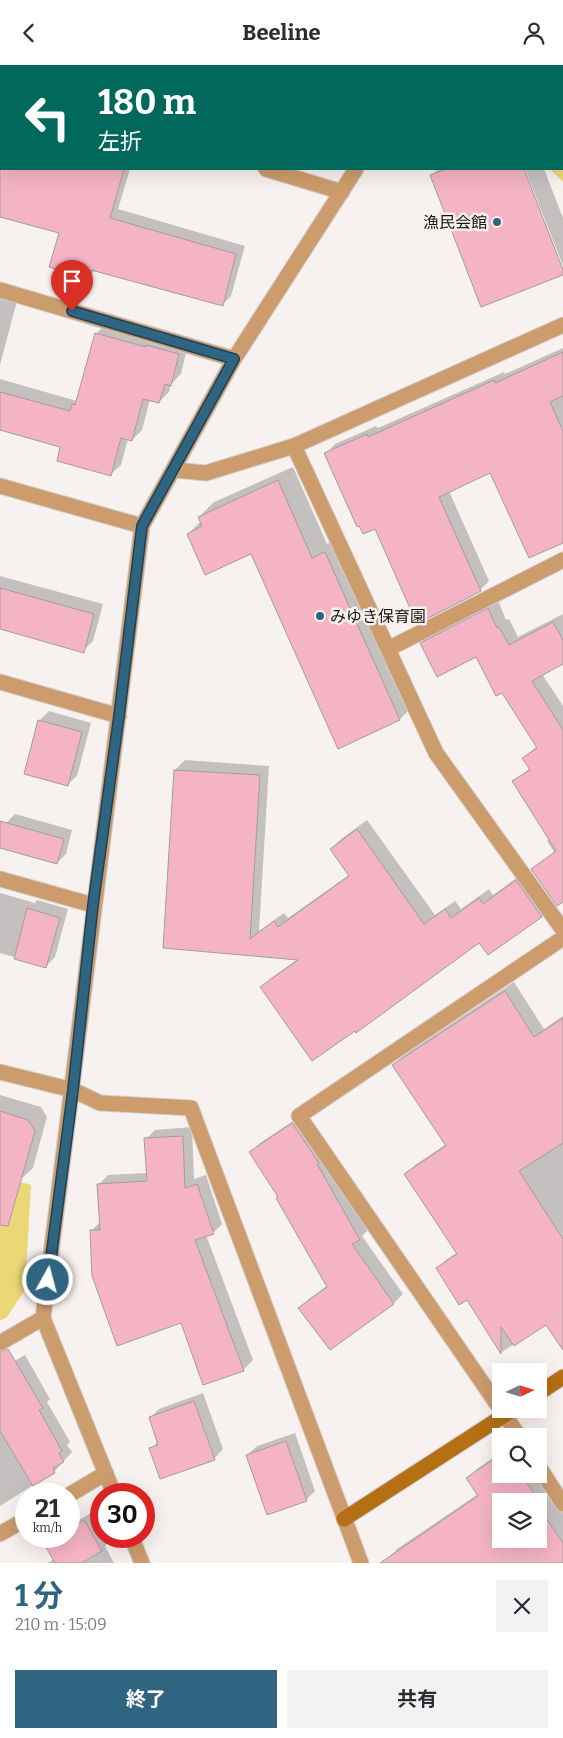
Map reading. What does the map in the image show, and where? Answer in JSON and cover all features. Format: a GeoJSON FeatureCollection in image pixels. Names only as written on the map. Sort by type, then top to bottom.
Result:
{"type":"FeatureCollection","features":[{"type":"Feature","properties":{"kind":"street"},"geometry":{"type":"LineString","coordinates":[[269,170],[342,192]]}},
{"type":"Feature","properties":{"kind":"street"},"geometry":{"type":"LineString","coordinates":[[110,1483],[43,1318],[73,1090],[93,905],[119,716],[142,526],[234,359],[355,170]]}},
{"type":"Feature","properties":{"kind":"street"},"geometry":{"type":"LineString","coordinates":[[0,290],[234,359]]}},
{"type":"Feature","properties":{"kind":"street"},"geometry":{"type":"LineString","coordinates":[[174,470],[206,473],[294,446],[563,325]]}},
{"type":"Feature","properties":{"kind":"street"},"geometry":{"type":"LineString","coordinates":[[294,446],[436,753],[563,930]]}},
{"type":"Feature","properties":{"kind":"street"},"geometry":{"type":"LineString","coordinates":[[0,486],[142,526]]}},
{"type":"Feature","properties":{"kind":"street"},"geometry":{"type":"LineString","coordinates":[[388,649],[563,560]]}},
{"type":"Feature","properties":{"kind":"street"},"geometry":{"type":"LineString","coordinates":[[0,682],[119,716]]}},
{"type":"Feature","properties":{"kind":"street"},"geometry":{"type":"LineString","coordinates":[[0,879],[93,905]]}},
{"type":"Feature","properties":{"kind":"street"},"geometry":{"type":"LineString","coordinates":[[492,1387],[299,1116],[563,938]]}},
{"type":"Feature","properties":{"kind":"street"},"geometry":{"type":"LineString","coordinates":[[0,1071],[73,1090],[100,1103],[191,1108],[359,1562]]}},
{"type":"Feature","properties":{"kind":"street"},"geometry":{"type":"LineString","coordinates":[[0,1343],[43,1318]]}},
{"type":"Feature","properties":{"kind":"street"},"geometry":{"type":"LineString","coordinates":[[548,1387],[563,1377]]}},
{"type":"Feature","properties":{"kind":"street"},"geometry":{"type":"LineString","coordinates":[[344,1519],[501,1418]]}},
{"type":"Feature","properties":{"kind":"street"},"geometry":{"type":"LineString","coordinates":[[80,1488],[106,1473]]}},
{"type":"Feature","properties":{"kind":"street"},"geometry":{"type":"LineString","coordinates":[[547,1479],[563,1504]]}},
{"type":"Feature","properties":{"kind":"street"},"geometry":{"type":"LineString","coordinates":[[0,1534],[15,1525]]}},
{"type":"Feature","properties":{"kind":"street"},"geometry":{"type":"LineString","coordinates":[[136,1548],[142,1563]]}},
{"type":"Feature","properties":{"kind":"shaded area"},"geometry":{"type":"Polygon","coordinates":[[[551,170],[563,170],[563,182],[551,170]]]}},
{"type":"Feature","properties":{"kind":"shaded area"},"geometry":{"type":"Polygon","coordinates":[[[0,1176],[31,1185],[25,1290],[7,1317],[0,1321],[0,1176]]]}},
{"type":"Feature","properties":{"kind":"building"},"geometry":{"type":"Polygon","coordinates":[[[0,170],[124,170],[110,218],[236,254],[223,306],[91,270],[89,279],[49,267],[59,233],[0,217],[0,170]]]}},
{"type":"Feature","properties":{"kind":"building","name":"漁民会館"},"geometry":{"type":"Polygon","coordinates":[[[443,170],[524,170],[563,270],[563,275],[481,307],[430,175],[443,170]]]}},
{"type":"Feature","properties":{"kind":"building"},"geometry":{"type":"Polygon","coordinates":[[[95,333],[179,354],[171,386],[165,384],[159,403],[143,399],[132,441],[121,438],[111,476],[57,461],[60,447],[0,430],[0,392],[70,411],[72,404],[75,405],[95,333]]]}},
{"type":"Feature","properties":{"kind":"building"},"geometry":{"type":"Polygon","coordinates":[[[563,352],[563,396],[550,402],[563,431],[563,543],[529,558],[490,473],[439,497],[481,591],[417,624],[375,529],[363,534],[359,526],[357,527],[324,453],[367,434],[368,437],[494,380],[495,383],[563,352]]]}},
{"type":"Feature","properties":{"kind":"building"},"geometry":{"type":"Polygon","coordinates":[[[278,480],[312,558],[325,552],[400,720],[338,749],[251,554],[205,575],[187,534],[202,526],[198,517],[278,480]]]}},
{"type":"Feature","properties":{"kind":"building"},"geometry":{"type":"Polygon","coordinates":[[[0,588],[94,614],[84,653],[0,629],[0,588]]]}},
{"type":"Feature","properties":{"kind":"building"},"geometry":{"type":"Polygon","coordinates":[[[488,608],[497,628],[499,627],[509,645],[553,622],[563,640],[563,664],[532,681],[563,730],[563,902],[557,906],[531,869],[556,851],[512,781],[530,770],[522,758],[537,748],[502,693],[496,696],[476,657],[437,677],[420,643],[488,608]]]}},
{"type":"Feature","properties":{"kind":"building"},"geometry":{"type":"Polygon","coordinates":[[[38,720],[82,732],[68,786],[24,774],[38,720]]]}},
{"type":"Feature","properties":{"kind":"building"},"geometry":{"type":"Polygon","coordinates":[[[174,770],[260,775],[250,939],[274,921],[278,927],[349,876],[330,849],[357,829],[424,924],[445,909],[451,918],[479,898],[483,904],[516,880],[542,917],[488,955],[479,943],[356,1033],[355,1031],[312,1061],[260,987],[298,960],[163,948],[174,770]]]}},
{"type":"Feature","properties":{"kind":"building"},"geometry":{"type":"Polygon","coordinates":[[[0,821],[64,839],[57,864],[0,848],[0,821]]]}},
{"type":"Feature","properties":{"kind":"building"},"geometry":{"type":"Polygon","coordinates":[[[27,908],[60,918],[46,968],[14,959],[27,908]]]}},
{"type":"Feature","properties":{"kind":"building"},"geometry":{"type":"Polygon","coordinates":[[[505,991],[534,1037],[563,1018],[563,1143],[519,1171],[563,1239],[563,1350],[546,1325],[514,1346],[501,1327],[501,1354],[467,1300],[459,1305],[436,1268],[457,1254],[404,1174],[446,1146],[392,1065],[505,991]]]}},
{"type":"Feature","properties":{"kind":"building"},"geometry":{"type":"Polygon","coordinates":[[[0,1111],[28,1120],[35,1131],[8,1226],[0,1225],[0,1111]]]}},
{"type":"Feature","properties":{"kind":"building"},"geometry":{"type":"Polygon","coordinates":[[[292,1123],[319,1163],[317,1164],[360,1240],[352,1244],[394,1304],[330,1350],[298,1308],[327,1287],[276,1198],[278,1197],[249,1152],[292,1123]]]}},
{"type":"Feature","properties":{"kind":"building"},"geometry":{"type":"Polygon","coordinates":[[[183,1136],[185,1188],[197,1184],[214,1234],[195,1240],[244,1371],[203,1385],[181,1323],[117,1346],[92,1276],[90,1230],[100,1230],[97,1184],[147,1181],[144,1138],[183,1136]]]}},
{"type":"Feature","properties":{"kind":"building"},"geometry":{"type":"Polygon","coordinates":[[[8,1349],[43,1408],[39,1410],[62,1451],[59,1453],[64,1462],[53,1468],[55,1473],[38,1483],[31,1483],[0,1431],[0,1352],[8,1349]]]}},
{"type":"Feature","properties":{"kind":"building"},"geometry":{"type":"Polygon","coordinates":[[[194,1401],[215,1460],[160,1479],[149,1448],[158,1445],[149,1417],[194,1401]]]}},
{"type":"Feature","properties":{"kind":"building"},"geometry":{"type":"Polygon","coordinates":[[[286,1441],[307,1501],[267,1515],[246,1455],[286,1441]]]}},
{"type":"Feature","properties":{"kind":"building"},"geometry":{"type":"Polygon","coordinates":[[[492,1460],[492,1483],[527,1483],[534,1493],[492,1493],[492,1548],[547,1548],[547,1520],[563,1543],[563,1563],[380,1563],[478,1496],[466,1478],[492,1460]]]}},
{"type":"Feature","properties":{"kind":"building"},"geometry":{"type":"Polygon","coordinates":[[[84,1520],[90,1530],[90,1548],[100,1548],[102,1551],[82,1563],[55,1563],[46,1548],[80,1548],[80,1522],[84,1520]]]}},
{"type":"Feature","properties":{"kind":"place","name":"漁民会館"},"geometry":{"type":"Point","coordinates":[497,222]}},
{"type":"Feature","properties":{"kind":"place","name":"みゆき保育園"},"geometry":{"type":"Point","coordinates":[320,616]}},
{"type":"Feature","properties":{"kind":"route"},"geometry":{"type":"LineString","coordinates":[[48,1280],[73,1090],[93,905],[119,716],[142,526],[234,359],[72,311]]}}]}
